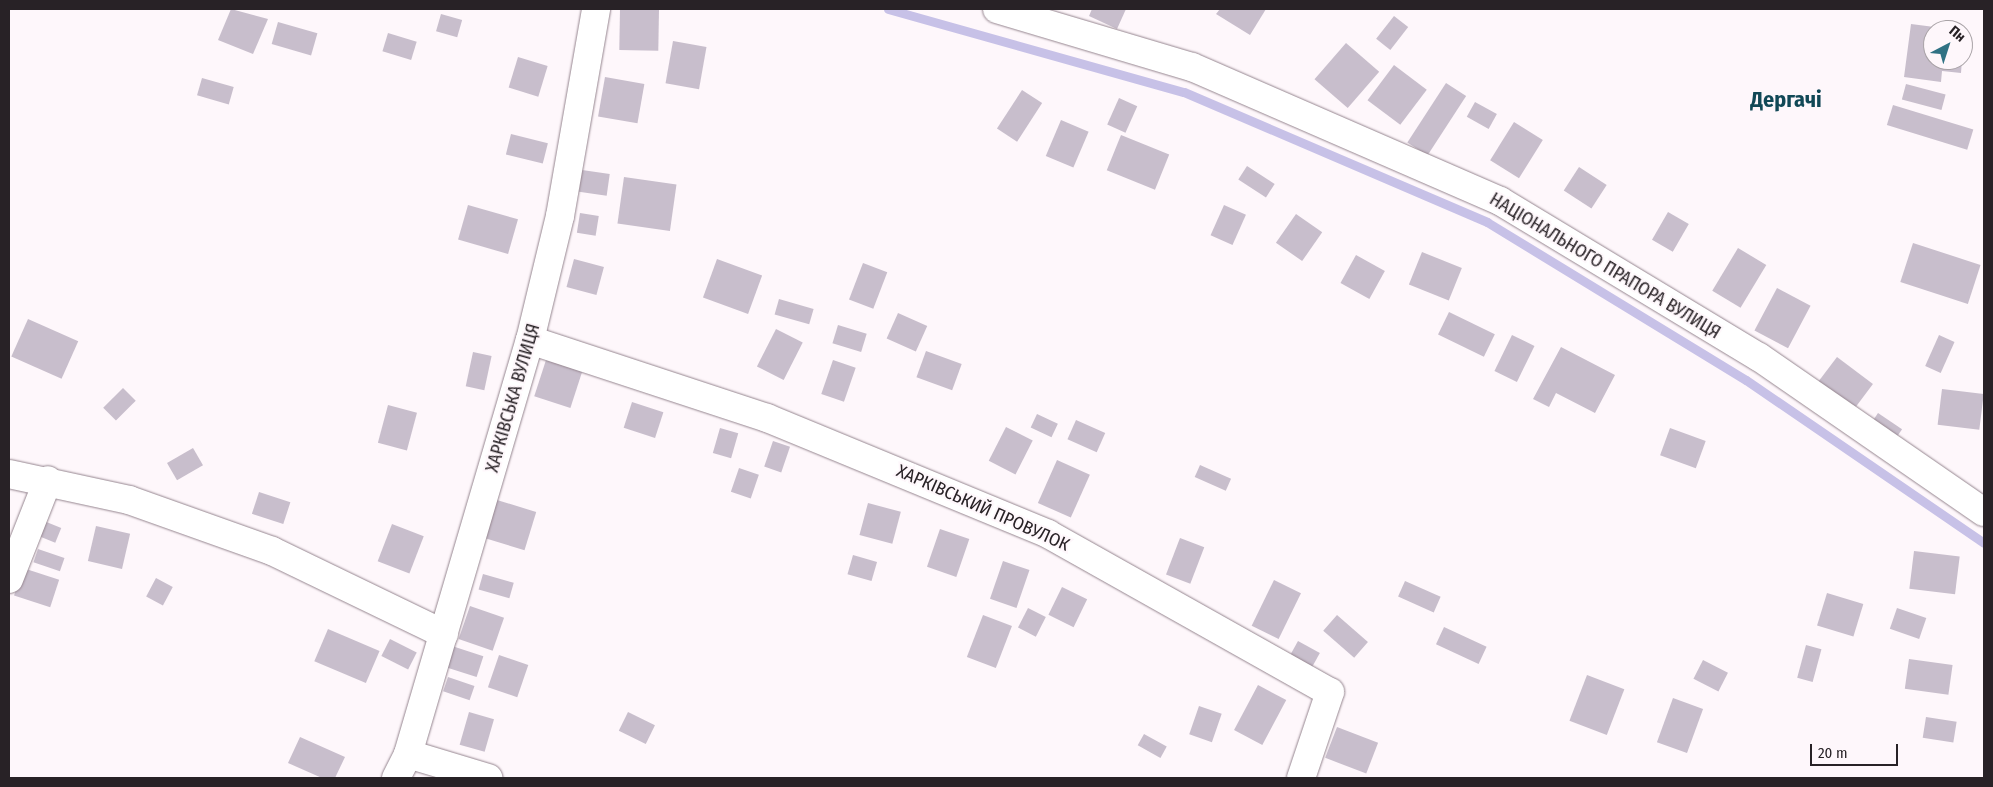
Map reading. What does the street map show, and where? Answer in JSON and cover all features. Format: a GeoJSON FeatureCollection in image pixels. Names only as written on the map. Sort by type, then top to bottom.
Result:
{"type":"FeatureCollection","features":[{"type":"Feature","properties":{"kind":"street","name":"ХАРКІВСЬКА ВУЛИЦЯ"},"geometry":{"type":"LineString","coordinates":[[396,778],[408,754],[530,340],[560,216],[596,9]]}},
{"type":"Feature","properties":{"kind":"street","name":"НАЦІОНАЛЬНОГО ПРАПОРА ВУЛИЦЯ"},"geometry":{"type":"LineString","coordinates":[[997,9],[1192,67],[1500,201],[1759,357],[1984,512]]}},
{"type":"Feature","properties":{"kind":"street","name":"ХАРКІВСЬКИЙ ПРОВУЛОК"},"geometry":{"type":"LineString","coordinates":[[530,340],[767,418],[1048,534],[1330,692],[1301,778]]}},
{"type":"Feature","properties":{"kind":"street"},"geometry":{"type":"LineString","coordinates":[[9,474],[48,480],[130,500],[272,551],[444,634]]}},
{"type":"Feature","properties":{"kind":"street"},"geometry":{"type":"LineString","coordinates":[[9,579],[48,480]]}},
{"type":"Feature","properties":{"kind":"street"},"geometry":{"type":"LineString","coordinates":[[408,754],[488,778]]}},
{"type":"Feature","properties":{"kind":"building"},"geometry":{"type":"Polygon","coordinates":[[[231,9],[268,19],[253,54],[218,40],[231,9]]]}},
{"type":"Feature","properties":{"kind":"building"},"geometry":{"type":"Polygon","coordinates":[[[620,9],[659,10],[658,51],[619,50],[620,9]]]}},
{"type":"Feature","properties":{"kind":"building"},"geometry":{"type":"Polygon","coordinates":[[[1092,9],[1126,9],[1117,29],[1089,16],[1092,9]]]}},
{"type":"Feature","properties":{"kind":"building"},"geometry":{"type":"Polygon","coordinates":[[[1220,9],[1266,9],[1250,35],[1216,14],[1220,9]]]}},
{"type":"Feature","properties":{"kind":"building"},"geometry":{"type":"Polygon","coordinates":[[[441,14],[462,20],[457,37],[436,31],[441,14]]]}},
{"type":"Feature","properties":{"kind":"building"},"geometry":{"type":"Polygon","coordinates":[[[1394,16],[1408,27],[1390,50],[1376,39],[1394,16]]]}},
{"type":"Feature","properties":{"kind":"building"},"geometry":{"type":"Polygon","coordinates":[[[278,22],[317,33],[311,55],[272,44],[278,22]]]}},
{"type":"Feature","properties":{"kind":"building"},"geometry":{"type":"Polygon","coordinates":[[[1911,24],[1923,26],[1923,70],[1961,70],[1961,73],[1942,71],[1941,82],[1904,77],[1911,24]]]}},
{"type":"Feature","properties":{"kind":"building"},"geometry":{"type":"Polygon","coordinates":[[[388,33],[417,42],[411,60],[382,51],[388,33]]]}},
{"type":"Feature","properties":{"kind":"building"},"geometry":{"type":"Polygon","coordinates":[[[673,41],[706,47],[699,89],[666,83],[673,41]]]}},
{"type":"Feature","properties":{"kind":"building"},"geometry":{"type":"Polygon","coordinates":[[[1346,43],[1379,72],[1348,108],[1315,79],[1346,43]]]}},
{"type":"Feature","properties":{"kind":"building"},"geometry":{"type":"Polygon","coordinates":[[[518,57],[548,66],[538,97],[509,88],[518,57]]]}},
{"type":"Feature","properties":{"kind":"building"},"geometry":{"type":"Polygon","coordinates":[[[1394,65],[1427,90],[1400,125],[1368,100],[1394,65]]]}},
{"type":"Feature","properties":{"kind":"building"},"geometry":{"type":"Polygon","coordinates":[[[605,77],[644,84],[637,123],[598,116],[605,77]]]}},
{"type":"Feature","properties":{"kind":"building"},"geometry":{"type":"Polygon","coordinates":[[[202,78],[234,87],[229,104],[197,95],[202,78]]]}},
{"type":"Feature","properties":{"kind":"building"},"geometry":{"type":"Polygon","coordinates":[[[1446,83],[1466,96],[1427,156],[1407,143],[1446,83]]]}},
{"type":"Feature","properties":{"kind":"building"},"geometry":{"type":"Polygon","coordinates":[[[1906,84],[1946,95],[1941,110],[1902,99],[1906,84]]]}},
{"type":"Feature","properties":{"kind":"building"},"geometry":{"type":"Polygon","coordinates":[[[1022,90],[1042,103],[1017,142],[997,129],[1022,90]]]}},
{"type":"Feature","properties":{"kind":"building"},"geometry":{"type":"Polygon","coordinates":[[[1119,98],[1137,106],[1125,133],[1107,124],[1119,98]]]}},
{"type":"Feature","properties":{"kind":"building"},"geometry":{"type":"Polygon","coordinates":[[[1475,102],[1497,114],[1489,129],[1467,117],[1475,102]]]}},
{"type":"Feature","properties":{"kind":"building"},"geometry":{"type":"Polygon","coordinates":[[[1893,105],[1973,130],[1967,150],[1887,125],[1893,105]]]}},
{"type":"Feature","properties":{"kind":"building"},"geometry":{"type":"Polygon","coordinates":[[[1061,120],[1089,132],[1073,168],[1046,156],[1061,120]]]}},
{"type":"Feature","properties":{"kind":"building"},"geometry":{"type":"Polygon","coordinates":[[[1514,122],[1543,140],[1519,178],[1490,160],[1514,122]]]}},
{"type":"Feature","properties":{"kind":"building"},"geometry":{"type":"Polygon","coordinates":[[[511,134],[548,143],[543,164],[506,154],[511,134]]]}},
{"type":"Feature","properties":{"kind":"building"},"geometry":{"type":"Polygon","coordinates":[[[1121,135],[1169,154],[1155,190],[1107,170],[1121,135]]]}},
{"type":"Feature","properties":{"kind":"building"},"geometry":{"type":"Polygon","coordinates":[[[1247,166],[1275,184],[1266,197],[1238,179],[1247,166]]]}},
{"type":"Feature","properties":{"kind":"building"},"geometry":{"type":"Polygon","coordinates":[[[1579,167],[1607,185],[1591,208],[1564,190],[1579,167]]]}},
{"type":"Feature","properties":{"kind":"building"},"geometry":{"type":"Polygon","coordinates":[[[582,170],[610,174],[607,196],[579,192],[582,170]]]}},
{"type":"Feature","properties":{"kind":"building"},"geometry":{"type":"Polygon","coordinates":[[[624,177],[676,184],[670,231],[617,224],[624,177]]]}},
{"type":"Feature","properties":{"kind":"building"},"geometry":{"type":"Polygon","coordinates":[[[468,205],[518,219],[508,254],[458,240],[468,205]]]}},
{"type":"Feature","properties":{"kind":"building"},"geometry":{"type":"Polygon","coordinates":[[[1224,205],[1246,215],[1233,245],[1211,235],[1224,205]]]}},
{"type":"Feature","properties":{"kind":"building"},"geometry":{"type":"Polygon","coordinates":[[[1668,212],[1689,224],[1673,252],[1652,240],[1668,212]]]}},
{"type":"Feature","properties":{"kind":"building"},"geometry":{"type":"Polygon","coordinates":[[[580,213],[599,216],[596,236],[577,233],[580,213]]]}},
{"type":"Feature","properties":{"kind":"building"},"geometry":{"type":"Polygon","coordinates":[[[1296,214],[1322,232],[1302,261],[1276,243],[1296,214]]]}},
{"type":"Feature","properties":{"kind":"building"},"geometry":{"type":"Polygon","coordinates":[[[1913,243],[1981,265],[1968,304],[1900,282],[1913,243]]]}},
{"type":"Feature","properties":{"kind":"building"},"geometry":{"type":"Polygon","coordinates":[[[1738,248],[1766,265],[1741,308],[1712,291],[1738,248]]]}},
{"type":"Feature","properties":{"kind":"building"},"geometry":{"type":"Polygon","coordinates":[[[1422,252],[1462,268],[1449,301],[1409,284],[1422,252]]]}},
{"type":"Feature","properties":{"kind":"building"},"geometry":{"type":"Polygon","coordinates":[[[1356,255],[1385,271],[1369,299],[1340,283],[1356,255]]]}},
{"type":"Feature","properties":{"kind":"building"},"geometry":{"type":"Polygon","coordinates":[[[574,259],[604,267],[596,295],[566,287],[574,259]]]}},
{"type":"Feature","properties":{"kind":"building"},"geometry":{"type":"Polygon","coordinates":[[[717,259],[762,275],[748,314],[703,298],[717,259]]]}},
{"type":"Feature","properties":{"kind":"building"},"geometry":{"type":"Polygon","coordinates":[[[863,263],[887,272],[873,309],[849,299],[863,263]]]}},
{"type":"Feature","properties":{"kind":"building"},"geometry":{"type":"Polygon","coordinates":[[[1777,288],[1811,306],[1788,348],[1754,330],[1777,288]]]}},
{"type":"Feature","properties":{"kind":"building"},"geometry":{"type":"Polygon","coordinates":[[[779,299],[814,309],[809,324],[775,314],[779,299]]]}},
{"type":"Feature","properties":{"kind":"building"},"geometry":{"type":"Polygon","coordinates":[[[1449,312],[1495,334],[1484,357],[1438,334],[1449,312]]]}},
{"type":"Feature","properties":{"kind":"building"},"geometry":{"type":"Polygon","coordinates":[[[898,313],[927,326],[916,352],[887,339],[898,313]]]}},
{"type":"Feature","properties":{"kind":"building"},"geometry":{"type":"Polygon","coordinates":[[[28,319],[78,341],[62,379],[11,356],[28,319]]]}},
{"type":"Feature","properties":{"kind":"building"},"geometry":{"type":"Polygon","coordinates":[[[838,325],[867,334],[861,352],[832,343],[838,325]]]}},
{"type":"Feature","properties":{"kind":"building"},"geometry":{"type":"Polygon","coordinates":[[[776,329],[803,343],[784,380],[757,366],[776,329]]]}},
{"type":"Feature","properties":{"kind":"building"},"geometry":{"type":"Polygon","coordinates":[[[1512,335],[1534,346],[1517,382],[1494,371],[1512,335]]]}},
{"type":"Feature","properties":{"kind":"building"},"geometry":{"type":"Polygon","coordinates":[[[1939,335],[1955,342],[1941,373],[1925,366],[1939,335]]]}},
{"type":"Feature","properties":{"kind":"building"},"geometry":{"type":"Polygon","coordinates":[[[1561,347],[1615,375],[1595,413],[1556,393],[1549,407],[1533,399],[1561,347]]]}},
{"type":"Feature","properties":{"kind":"building"},"geometry":{"type":"Polygon","coordinates":[[[926,351],[962,364],[952,390],[916,377],[926,351]]]}},
{"type":"Feature","properties":{"kind":"building"},"geometry":{"type":"Polygon","coordinates":[[[473,352],[492,356],[484,390],[466,386],[473,352]]]}},
{"type":"Feature","properties":{"kind":"building"},"geometry":{"type":"Polygon","coordinates":[[[1837,357],[1873,384],[1853,410],[1817,383],[1837,357]]]}},
{"type":"Feature","properties":{"kind":"building"},"geometry":{"type":"Polygon","coordinates":[[[546,360],[582,372],[570,408],[534,396],[546,360]]]}},
{"type":"Feature","properties":{"kind":"building"},"geometry":{"type":"Polygon","coordinates":[[[833,360],[856,368],[844,402],[821,394],[833,360]]]}},
{"type":"Feature","properties":{"kind":"building"},"geometry":{"type":"Polygon","coordinates":[[[123,388],[136,401],[116,421],[103,408],[123,388]]]}},
{"type":"Feature","properties":{"kind":"building"},"geometry":{"type":"Polygon","coordinates":[[[1942,389],[1984,394],[1979,430],[1938,425],[1942,389]]]}},
{"type":"Feature","properties":{"kind":"building"},"geometry":{"type":"Polygon","coordinates":[[[632,402],[663,412],[655,438],[624,428],[632,402]]]}},
{"type":"Feature","properties":{"kind":"building"},"geometry":{"type":"Polygon","coordinates":[[[388,405],[417,413],[407,450],[378,443],[388,405]]]}},
{"type":"Feature","properties":{"kind":"building"},"geometry":{"type":"Polygon","coordinates":[[[1878,413],[1902,429],[1894,442],[1870,425],[1878,413]]]}},
{"type":"Feature","properties":{"kind":"building"},"geometry":{"type":"Polygon","coordinates":[[[1037,414],[1058,424],[1052,437],[1031,428],[1037,414]]]}},
{"type":"Feature","properties":{"kind":"building"},"geometry":{"type":"Polygon","coordinates":[[[1076,420],[1105,433],[1097,452],[1067,439],[1076,420]]]}},
{"type":"Feature","properties":{"kind":"building"},"geometry":{"type":"Polygon","coordinates":[[[1006,427],[1033,441],[1015,474],[989,461],[1006,427]]]}},
{"type":"Feature","properties":{"kind":"building"},"geometry":{"type":"Polygon","coordinates":[[[720,428],[738,433],[731,458],[713,453],[720,428]]]}},
{"type":"Feature","properties":{"kind":"building"},"geometry":{"type":"Polygon","coordinates":[[[1670,428],[1706,441],[1696,468],[1660,455],[1670,428]]]}},
{"type":"Feature","properties":{"kind":"building"},"geometry":{"type":"Polygon","coordinates":[[[773,441],[790,447],[781,472],[764,467],[773,441]]]}},
{"type":"Feature","properties":{"kind":"building"},"geometry":{"type":"Polygon","coordinates":[[[193,448],[203,465],[177,480],[167,463],[193,448]]]}},
{"type":"Feature","properties":{"kind":"building"},"geometry":{"type":"Polygon","coordinates":[[[1057,460],[1090,475],[1071,518],[1038,503],[1057,460]]]}},
{"type":"Feature","properties":{"kind":"building"},"geometry":{"type":"Polygon","coordinates":[[[1200,465],[1231,479],[1226,491],[1195,477],[1200,465]]]}},
{"type":"Feature","properties":{"kind":"building"},"geometry":{"type":"Polygon","coordinates":[[[739,468],[759,475],[751,498],[731,492],[739,468]]]}},
{"type":"Feature","properties":{"kind":"building"},"geometry":{"type":"Polygon","coordinates":[[[259,492],[290,502],[283,524],[252,514],[259,492]]]}},
{"type":"Feature","properties":{"kind":"building"},"geometry":{"type":"Polygon","coordinates":[[[497,500],[536,512],[525,550],[485,538],[497,500]]]}},
{"type":"Feature","properties":{"kind":"building"},"geometry":{"type":"Polygon","coordinates":[[[868,503],[901,512],[892,544],[859,535],[868,503]]]}},
{"type":"Feature","properties":{"kind":"building"},"geometry":{"type":"Polygon","coordinates":[[[39,519],[61,528],[55,543],[33,534],[39,519]]]}},
{"type":"Feature","properties":{"kind":"building"},"geometry":{"type":"Polygon","coordinates":[[[392,524],[424,536],[409,574],[378,561],[392,524]]]}},
{"type":"Feature","properties":{"kind":"building"},"geometry":{"type":"Polygon","coordinates":[[[96,526],[130,534],[122,569],[88,561],[96,526]]]}},
{"type":"Feature","properties":{"kind":"building"},"geometry":{"type":"Polygon","coordinates":[[[940,529],[969,539],[956,577],[927,567],[940,529]]]}},
{"type":"Feature","properties":{"kind":"building"},"geometry":{"type":"Polygon","coordinates":[[[1180,538],[1204,547],[1190,584],[1166,574],[1180,538]]]}},
{"type":"Feature","properties":{"kind":"building"},"geometry":{"type":"Polygon","coordinates":[[[38,549],[64,558],[60,571],[33,562],[38,549]]]}},
{"type":"Feature","properties":{"kind":"building"},"geometry":{"type":"Polygon","coordinates":[[[1914,551],[1960,557],[1955,594],[1909,589],[1914,551]]]}},
{"type":"Feature","properties":{"kind":"building"},"geometry":{"type":"Polygon","coordinates":[[[853,555],[877,562],[872,581],[847,574],[853,555]]]}},
{"type":"Feature","properties":{"kind":"building"},"geometry":{"type":"Polygon","coordinates":[[[1003,561],[1029,570],[1016,608],[990,599],[1003,561]]]}},
{"type":"Feature","properties":{"kind":"building"},"geometry":{"type":"Polygon","coordinates":[[[23,568],[59,580],[50,607],[14,596],[23,568]]]}},
{"type":"Feature","properties":{"kind":"building"},"geometry":{"type":"Polygon","coordinates":[[[483,574],[514,583],[509,598],[479,589],[483,574]]]}},
{"type":"Feature","properties":{"kind":"building"},"geometry":{"type":"Polygon","coordinates":[[[156,578],[173,587],[163,605],[146,597],[156,578]]]}},
{"type":"Feature","properties":{"kind":"building"},"geometry":{"type":"Polygon","coordinates":[[[1274,580],[1301,593],[1279,639],[1252,626],[1274,580]]]}},
{"type":"Feature","properties":{"kind":"building"},"geometry":{"type":"Polygon","coordinates":[[[1405,581],[1441,597],[1434,612],[1398,597],[1405,581]]]}},
{"type":"Feature","properties":{"kind":"building"},"geometry":{"type":"Polygon","coordinates":[[[1062,587],[1087,599],[1074,627],[1048,615],[1062,587]]]}},
{"type":"Feature","properties":{"kind":"building"},"geometry":{"type":"Polygon","coordinates":[[[1827,593],[1863,604],[1853,637],[1817,626],[1827,593]]]}},
{"type":"Feature","properties":{"kind":"building"},"geometry":{"type":"Polygon","coordinates":[[[470,606],[504,618],[493,651],[459,639],[470,606]]]}},
{"type":"Feature","properties":{"kind":"building"},"geometry":{"type":"Polygon","coordinates":[[[1028,608],[1046,617],[1036,637],[1018,628],[1028,608]]]}},
{"type":"Feature","properties":{"kind":"building"},"geometry":{"type":"Polygon","coordinates":[[[1897,608],[1926,618],[1919,639],[1890,629],[1897,608]]]}},
{"type":"Feature","properties":{"kind":"building"},"geometry":{"type":"Polygon","coordinates":[[[983,615],[1012,626],[996,668],[967,657],[983,615]]]}},
{"type":"Feature","properties":{"kind":"building"},"geometry":{"type":"Polygon","coordinates":[[[1337,615],[1368,642],[1354,658],[1323,631],[1337,615]]]}},
{"type":"Feature","properties":{"kind":"building"},"geometry":{"type":"Polygon","coordinates":[[[1444,627],[1487,647],[1479,664],[1436,644],[1444,627]]]}},
{"type":"Feature","properties":{"kind":"building"},"geometry":{"type":"Polygon","coordinates":[[[328,629],[380,651],[366,683],[314,661],[328,629]]]}},
{"type":"Feature","properties":{"kind":"building"},"geometry":{"type":"Polygon","coordinates":[[[390,639],[417,653],[408,670],[381,656],[390,639]]]}},
{"type":"Feature","properties":{"kind":"building"},"geometry":{"type":"Polygon","coordinates":[[[1298,641],[1320,653],[1312,667],[1290,655],[1298,641]]]}},
{"type":"Feature","properties":{"kind":"building"},"geometry":{"type":"Polygon","coordinates":[[[1806,645],[1821,649],[1813,682],[1797,678],[1806,645]]]}},
{"type":"Feature","properties":{"kind":"building"},"geometry":{"type":"Polygon","coordinates":[[[452,646],[483,656],[477,677],[445,667],[452,646]]]}},
{"type":"Feature","properties":{"kind":"building"},"geometry":{"type":"Polygon","coordinates":[[[499,655],[528,665],[517,697],[488,687],[499,655]]]}},
{"type":"Feature","properties":{"kind":"building"},"geometry":{"type":"Polygon","coordinates":[[[1909,659],[1953,665],[1948,695],[1905,689],[1909,659]]]}},
{"type":"Feature","properties":{"kind":"building"},"geometry":{"type":"Polygon","coordinates":[[[1703,660],[1728,673],[1718,691],[1693,679],[1703,660]]]}},
{"type":"Feature","properties":{"kind":"building"},"geometry":{"type":"Polygon","coordinates":[[[1587,675],[1624,689],[1607,735],[1569,721],[1587,675]]]}},
{"type":"Feature","properties":{"kind":"building"},"geometry":{"type":"Polygon","coordinates":[[[448,677],[474,686],[470,700],[443,691],[448,677]]]}},
{"type":"Feature","properties":{"kind":"building"},"geometry":{"type":"Polygon","coordinates":[[[1258,685],[1286,700],[1262,745],[1234,730],[1258,685]]]}},
{"type":"Feature","properties":{"kind":"building"},"geometry":{"type":"Polygon","coordinates":[[[1673,698],[1703,709],[1687,753],[1657,742],[1673,698]]]}},
{"type":"Feature","properties":{"kind":"building"},"geometry":{"type":"Polygon","coordinates":[[[1199,706],[1222,714],[1212,742],[1189,734],[1199,706]]]}},
{"type":"Feature","properties":{"kind":"building"},"geometry":{"type":"Polygon","coordinates":[[[469,712],[494,719],[485,752],[460,745],[469,712]]]}},
{"type":"Feature","properties":{"kind":"building"},"geometry":{"type":"Polygon","coordinates":[[[628,712],[655,725],[646,744],[619,731],[628,712]]]}},
{"type":"Feature","properties":{"kind":"building"},"geometry":{"type":"Polygon","coordinates":[[[1926,717],[1957,722],[1953,743],[1923,738],[1926,717]]]}},
{"type":"Feature","properties":{"kind":"building"},"geometry":{"type":"Polygon","coordinates":[[[1337,727],[1378,743],[1366,774],[1325,758],[1337,727]]]}},
{"type":"Feature","properties":{"kind":"building"},"geometry":{"type":"Polygon","coordinates":[[[1144,734],[1167,747],[1160,758],[1138,745],[1144,734]]]}},
{"type":"Feature","properties":{"kind":"building"},"geometry":{"type":"Polygon","coordinates":[[[300,737],[345,757],[335,778],[322,778],[288,763],[300,737]]]}},
{"type":"Feature","properties":{"kind":"waterway"},"geometry":{"type":"LineString","coordinates":[[888,9],[1184,92],[1487,222],[1746,380],[1984,543]]}},
{"type":"Feature","properties":{"kind":"district","name":"Дергачі"},"geometry":{"type":"Point","coordinates":[1786,100]}}]}
